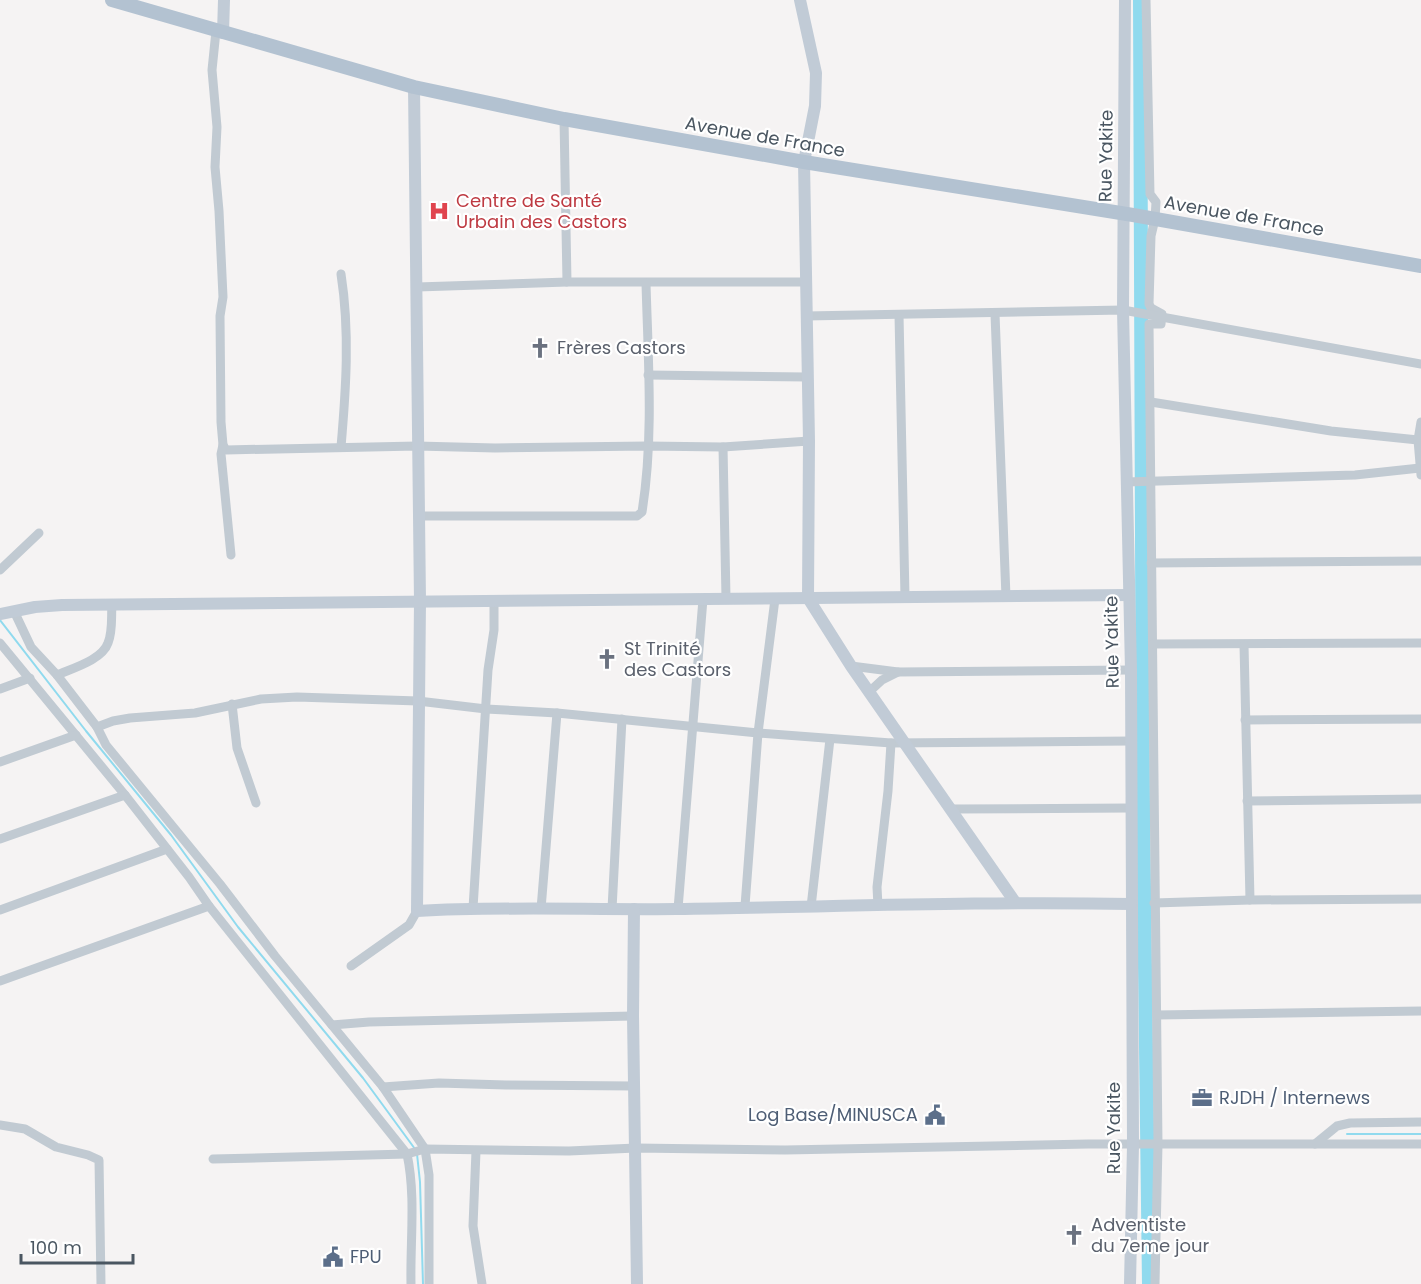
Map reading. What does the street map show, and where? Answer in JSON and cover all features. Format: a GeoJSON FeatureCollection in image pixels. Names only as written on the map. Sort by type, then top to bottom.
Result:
{"type":"FeatureCollection","features":[{"type":"Feature","properties":{"kind":"main road","name":"Avenue de France"},"geometry":{"type":"LineString","coordinates":[[112,0],[414,87],[564,119],[804,162],[1153,219],[1421,266]]}},
{"type":"Feature","properties":{"kind":"street"},"geometry":{"type":"LineString","coordinates":[[224,0],[212,70],[217,127],[215,167],[223,297],[220,316],[221,454],[231,555]]}},
{"type":"Feature","properties":{"kind":"street"},"geometry":{"type":"LineString","coordinates":[[800,0],[816,73],[815,106],[804,162],[808,598],[851,666],[1015,902]]}},
{"type":"Feature","properties":{"kind":"street","name":"Rue Yakite"},"geometry":{"type":"LineString","coordinates":[[1125,0],[1128,215],[1125,310],[1126,482],[1131,670],[1130,1284]]}},
{"type":"Feature","properties":{"kind":"street"},"geometry":{"type":"LineString","coordinates":[[1146,0],[1150,194],[1156,202],[1151,236],[1149,304],[1151,308],[1162,314],[1163,318],[1161,324],[1149,324],[1158,1144],[1155,1284]]}},
{"type":"Feature","properties":{"kind":"street"},"geometry":{"type":"LineString","coordinates":[[351,966],[409,925],[417,911],[420,601],[414,87]]}},
{"type":"Feature","properties":{"kind":"street"},"geometry":{"type":"LineString","coordinates":[[564,119],[567,282]]}},
{"type":"Feature","properties":{"kind":"street"},"geometry":{"type":"LineString","coordinates":[[341,274],[346,308],[347,356],[341,447]]}},
{"type":"Feature","properties":{"kind":"street"},"geometry":{"type":"LineString","coordinates":[[417,287],[567,282],[805,282]]}},
{"type":"Feature","properties":{"kind":"street"},"geometry":{"type":"LineString","coordinates":[[418,516],[637,516],[642,512],[647,446],[646,283]]}},
{"type":"Feature","properties":{"kind":"street"},"geometry":{"type":"LineString","coordinates":[[806,316],[1125,310],[1421,364]]}},
{"type":"Feature","properties":{"kind":"street"},"geometry":{"type":"LineString","coordinates":[[994,314],[1006,597]]}},
{"type":"Feature","properties":{"kind":"street"},"geometry":{"type":"LineString","coordinates":[[899,315],[905,597]]}},
{"type":"Feature","properties":{"kind":"street"},"geometry":{"type":"LineString","coordinates":[[648,375],[807,377]]}},
{"type":"Feature","properties":{"kind":"street"},"geometry":{"type":"LineString","coordinates":[[1151,402],[1331,431],[1418,440]]}},
{"type":"Feature","properties":{"kind":"street"},"geometry":{"type":"LineString","coordinates":[[1126,482],[1420,471],[1418,440],[1421,422]]}},
{"type":"Feature","properties":{"kind":"street"},"geometry":{"type":"LineString","coordinates":[[222,445],[226,450],[233,451],[417,446],[723,447],[808,441]]}},
{"type":"Feature","properties":{"kind":"street"},"geometry":{"type":"LineString","coordinates":[[723,447],[726,598]]}},
{"type":"Feature","properties":{"kind":"street"},"geometry":{"type":"LineString","coordinates":[[0,570],[39,533]]}},
{"type":"Feature","properties":{"kind":"street"},"geometry":{"type":"LineString","coordinates":[[1151,563],[1421,561]]}},
{"type":"Feature","properties":{"kind":"street"},"geometry":{"type":"LineString","coordinates":[[4,612],[63,605],[1129,595]]}},
{"type":"Feature","properties":{"kind":"street"},"geometry":{"type":"LineString","coordinates":[[678,909],[703,599]]}},
{"type":"Feature","properties":{"kind":"street"},"geometry":{"type":"LineString","coordinates":[[745,906],[758,733],[775,599]]}},
{"type":"Feature","properties":{"kind":"street"},"geometry":{"type":"LineString","coordinates":[[473,908],[488,670],[494,630],[494,600]]}},
{"type":"Feature","properties":{"kind":"street"},"geometry":{"type":"LineString","coordinates":[[57,675],[91,660],[103,651],[108,643],[112,605]]}},
{"type":"Feature","properties":{"kind":"street"},"geometry":{"type":"LineString","coordinates":[[4,612],[97,727],[106,745],[383,1087],[425,1149],[429,1175],[429,1284]]}},
{"type":"Feature","properties":{"kind":"street"},"geometry":{"type":"LineString","coordinates":[[0,643],[125,795],[209,906],[407,1154],[410,1166],[411,1284]]}},
{"type":"Feature","properties":{"kind":"street"},"geometry":{"type":"LineString","coordinates":[[1153,644],[1421,643]]}},
{"type":"Feature","properties":{"kind":"street"},"geometry":{"type":"LineString","coordinates":[[1244,645],[1250,900]]}},
{"type":"Feature","properties":{"kind":"street"},"geometry":{"type":"LineString","coordinates":[[851,666],[898,672],[1131,670]]}},
{"type":"Feature","properties":{"kind":"street"},"geometry":{"type":"LineString","coordinates":[[869,692],[882,680],[898,672]]}},
{"type":"Feature","properties":{"kind":"street"},"geometry":{"type":"LineString","coordinates":[[0,689],[30,678]]}},
{"type":"Feature","properties":{"kind":"street"},"geometry":{"type":"LineString","coordinates":[[97,727],[130,718],[195,713],[261,699],[297,697],[418,701],[486,709],[622,719],[692,728],[904,743],[1131,741]]}},
{"type":"Feature","properties":{"kind":"street"},"geometry":{"type":"LineString","coordinates":[[232,704],[237,748],[256,803]]}},
{"type":"Feature","properties":{"kind":"street"},"geometry":{"type":"LineString","coordinates":[[541,909],[557,713]]}},
{"type":"Feature","properties":{"kind":"street"},"geometry":{"type":"LineString","coordinates":[[612,909],[622,719]]}},
{"type":"Feature","properties":{"kind":"street"},"geometry":{"type":"LineString","coordinates":[[1245,720],[1421,719]]}},
{"type":"Feature","properties":{"kind":"street"},"geometry":{"type":"LineString","coordinates":[[0,762],[76,735]]}},
{"type":"Feature","properties":{"kind":"street"},"geometry":{"type":"LineString","coordinates":[[811,908],[830,739]]}},
{"type":"Feature","properties":{"kind":"street"},"geometry":{"type":"LineString","coordinates":[[878,906],[877,887],[891,742]]}},
{"type":"Feature","properties":{"kind":"street"},"geometry":{"type":"LineString","coordinates":[[0,840],[125,795]]}},
{"type":"Feature","properties":{"kind":"street"},"geometry":{"type":"LineString","coordinates":[[1246,801],[1421,799]]}},
{"type":"Feature","properties":{"kind":"street"},"geometry":{"type":"LineString","coordinates":[[952,809],[1130,808]]}},
{"type":"Feature","properties":{"kind":"street"},"geometry":{"type":"LineString","coordinates":[[0,910],[167,849]]}},
{"type":"Feature","properties":{"kind":"street"},"geometry":{"type":"LineString","coordinates":[[1154,903],[1421,899]]}},
{"type":"Feature","properties":{"kind":"street"},"geometry":{"type":"LineString","coordinates":[[417,911],[473,908],[678,909],[745,906],[811,908],[1015,902],[1131,904]]}},
{"type":"Feature","properties":{"kind":"street"},"geometry":{"type":"LineString","coordinates":[[0,981],[209,906]]}},
{"type":"Feature","properties":{"kind":"street"},"geometry":{"type":"LineString","coordinates":[[634,909],[633,1016],[637,1284]]}},
{"type":"Feature","properties":{"kind":"street"},"geometry":{"type":"LineString","coordinates":[[1157,1015],[1421,1011]]}},
{"type":"Feature","properties":{"kind":"street"},"geometry":{"type":"LineString","coordinates":[[332,1025],[369,1022],[633,1016]]}},
{"type":"Feature","properties":{"kind":"street"},"geometry":{"type":"LineString","coordinates":[[383,1087],[440,1083],[506,1086],[634,1086]]}},
{"type":"Feature","properties":{"kind":"street"},"geometry":{"type":"LineString","coordinates":[[1315,1144],[1337,1126],[1350,1123],[1421,1122]]}},
{"type":"Feature","properties":{"kind":"street"},"geometry":{"type":"LineString","coordinates":[[0,1125],[25,1129],[56,1147],[99,1160],[101,1284]]}},
{"type":"Feature","properties":{"kind":"street"},"geometry":{"type":"LineString","coordinates":[[213,1159],[407,1154],[425,1149],[568,1152],[636,1148],[785,1150],[1158,1144],[1421,1144]]}},
{"type":"Feature","properties":{"kind":"street"},"geometry":{"type":"LineString","coordinates":[[476,1151],[473,1226],[482,1284]]}},
{"type":"Feature","properties":{"kind":"waterway"},"geometry":{"type":"LineString","coordinates":[[1140,0],[1143,808],[1149,1284]]}},
{"type":"Feature","properties":{"kind":"waterway"},"geometry":{"type":"LineString","coordinates":[[0,620],[171,835],[238,927],[363,1078],[415,1149]]}},
{"type":"Feature","properties":{"kind":"waterway"},"geometry":{"type":"LineString","coordinates":[[1347,1134],[1421,1134]]}},
{"type":"Feature","properties":{"kind":"waterway"},"geometry":{"type":"LineString","coordinates":[[417,1154],[423,1284]]}},
{"type":"Feature","properties":{"kind":"place","name":"Centre de Santé Urbain des Castors"},"geometry":{"type":"Point","coordinates":[439,211]}},
{"type":"Feature","properties":{"kind":"place","name":"Frères Castors"},"geometry":{"type":"Point","coordinates":[540,348]}},
{"type":"Feature","properties":{"kind":"place","name":"St Trinité des Castors"},"geometry":{"type":"Point","coordinates":[607,659]}},
{"type":"Feature","properties":{"kind":"place","name":"RJDH / Internews"},"geometry":{"type":"Point","coordinates":[1202,1098]}},
{"type":"Feature","properties":{"kind":"place","name":"Log Base/MINUSCA"},"geometry":{"type":"Point","coordinates":[935,1115]}},
{"type":"Feature","properties":{"kind":"place","name":"Adventiste du 7eme jour"},"geometry":{"type":"Point","coordinates":[1074,1235]}},
{"type":"Feature","properties":{"kind":"place","name":"FPU"},"geometry":{"type":"Point","coordinates":[333,1257]}}]}
